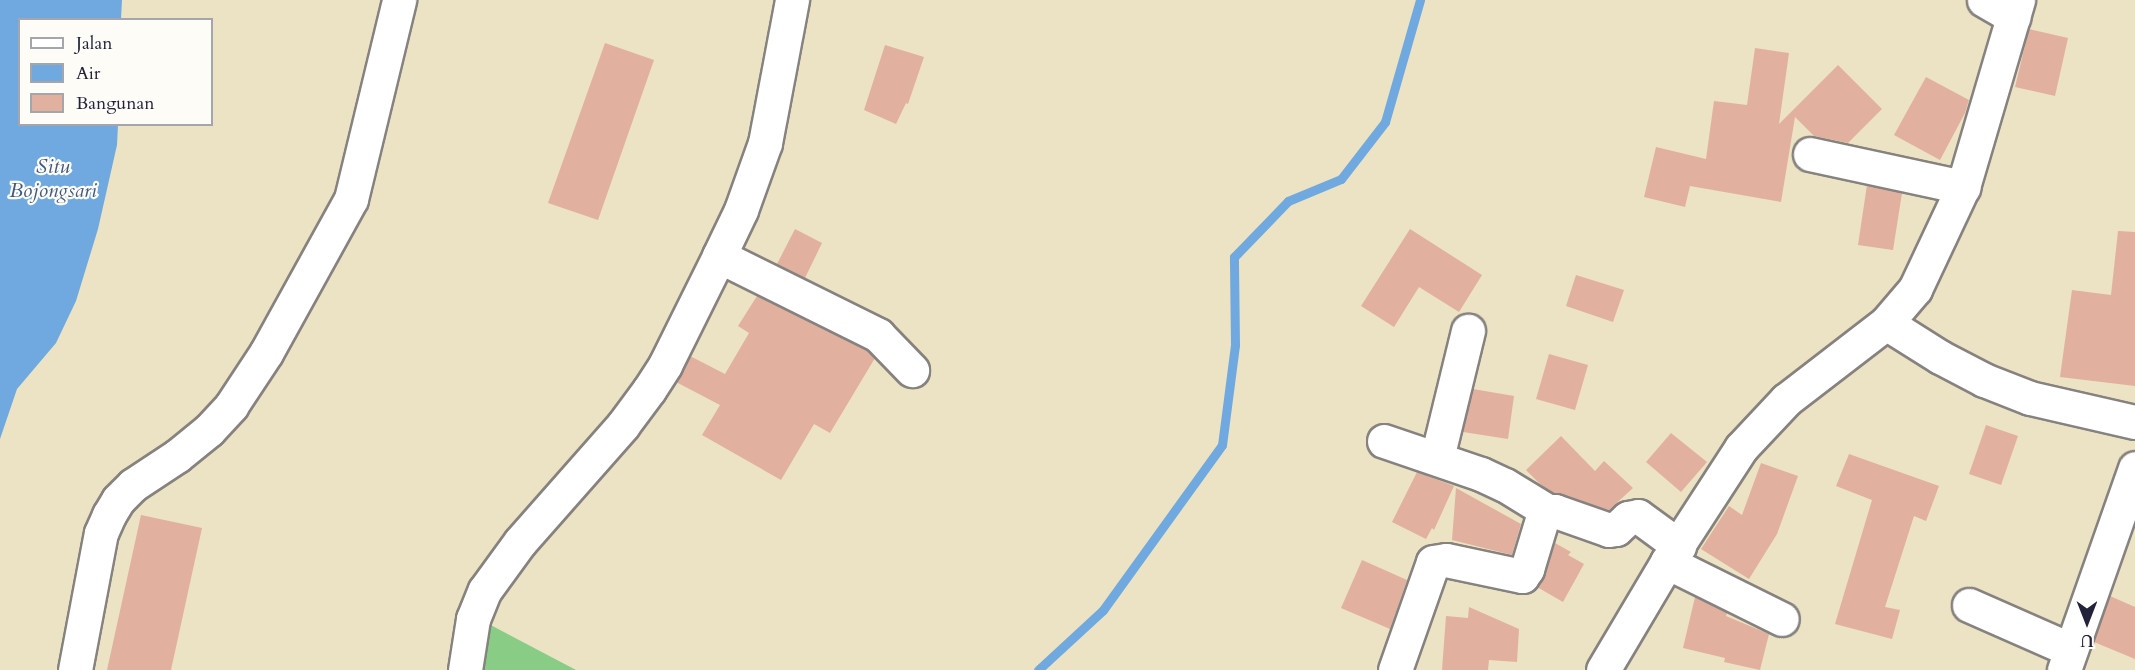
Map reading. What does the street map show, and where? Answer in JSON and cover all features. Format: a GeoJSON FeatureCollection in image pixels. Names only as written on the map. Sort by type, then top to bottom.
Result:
{"type":"FeatureCollection","features":[{"type":"Feature","properties":{"kind":"street"},"geometry":{"type":"LineString","coordinates":[[75,670],[101,532],[109,515],[118,500],[133,485],[177,456],[209,430],[231,406],[266,353],[351,200],[399,0]]}},
{"type":"Feature","properties":{"kind":"street"},"geometry":{"type":"LineString","coordinates":[[465,670],[473,619],[485,590],[520,542],[623,425],[649,390],[719,256],[741,210],[765,143],[792,0]]}},
{"type":"Feature","properties":{"kind":"street"},"geometry":{"type":"LineString","coordinates":[[1604,670],[1673,554],[1741,448],[1786,400],[1886,323],[1915,289],[1963,187],[2016,8],[1984,0]]}},
{"type":"Feature","properties":{"kind":"street"},"geometry":{"type":"LineString","coordinates":[[1810,154],[1963,187]]}},
{"type":"Feature","properties":{"kind":"street"},"geometry":{"type":"LineString","coordinates":[[719,256],[878,335],[912,370]]}},
{"type":"Feature","properties":{"kind":"street"},"geometry":{"type":"LineString","coordinates":[[1886,323],[1940,357],[1984,380],[2030,398],[2135,422]]}},
{"type":"Feature","properties":{"kind":"street"},"geometry":{"type":"LineString","coordinates":[[1437,458],[1468,331]]}},
{"type":"Feature","properties":{"kind":"street"},"geometry":{"type":"LineString","coordinates":[[1384,441],[1437,458],[1504,485],[1549,512]]}},
{"type":"Feature","properties":{"kind":"street"},"geometry":{"type":"LineString","coordinates":[[1969,605],[2067,660],[2135,468]]}},
{"type":"Feature","properties":{"kind":"street"},"geometry":{"type":"LineString","coordinates":[[1395,670],[1433,562],[1446,560],[1522,576],[1527,569],[1543,516],[1555,511],[1609,530],[1616,529],[1628,518],[1638,516],[1673,554],[1782,619]]}},
{"type":"Feature","properties":{"kind":"green space"},"geometry":{"type":"Polygon","coordinates":[[[483,621],[576,670],[476,670],[483,621]]]}},
{"type":"Feature","properties":{"kind":"water","name":"Situ Bojongsari"},"geometry":{"type":"Polygon","coordinates":[[[0,0],[122,0],[121,18],[18,18],[18,126],[118,126],[117,145],[98,229],[76,301],[56,343],[17,389],[0,439],[0,0]]]}},
{"type":"Feature","properties":{"kind":"building"},"geometry":{"type":"Polygon","coordinates":[[[2029,29],[2068,38],[2055,96],[2015,87],[2029,29]]]}},
{"type":"Feature","properties":{"kind":"building"},"geometry":{"type":"Polygon","coordinates":[[[605,43],[654,60],[598,220],[548,203],[605,43]]]}},
{"type":"Feature","properties":{"kind":"building"},"geometry":{"type":"Polygon","coordinates":[[[885,45],[924,57],[908,104],[906,103],[896,124],[864,110],[885,45]]]}},
{"type":"Feature","properties":{"kind":"building"},"geometry":{"type":"Polygon","coordinates":[[[1755,48],[1789,53],[1779,124],[1838,65],[1882,109],[1848,143],[1814,136],[1795,117],[1781,202],[1690,186],[1685,207],[1644,197],[1656,147],[1706,159],[1714,101],[1747,105],[1755,48]]]}},
{"type":"Feature","properties":{"kind":"building"},"geometry":{"type":"Polygon","coordinates":[[[1926,77],[1969,100],[1965,113],[1940,160],[1894,135],[1926,77]]]}},
{"type":"Feature","properties":{"kind":"building"},"geometry":{"type":"Polygon","coordinates":[[[1867,185],[1902,193],[1893,250],[1858,245],[1867,185]]]}},
{"type":"Feature","properties":{"kind":"building"},"geometry":{"type":"Polygon","coordinates":[[[795,229],[822,243],[805,278],[777,264],[795,229]]]}},
{"type":"Feature","properties":{"kind":"building"},"geometry":{"type":"Polygon","coordinates":[[[1410,229],[1482,275],[1459,312],[1419,287],[1394,327],[1361,306],[1410,229]]]}},
{"type":"Feature","properties":{"kind":"building"},"geometry":{"type":"Polygon","coordinates":[[[2118,231],[2135,232],[2135,386],[2060,377],[2072,290],[2111,295],[2118,231]]]}},
{"type":"Feature","properties":{"kind":"building"},"geometry":{"type":"Polygon","coordinates":[[[1576,275],[1624,290],[1613,322],[1566,306],[1576,275]]]}},
{"type":"Feature","properties":{"kind":"building"},"geometry":{"type":"Polygon","coordinates":[[[757,296],[867,350],[875,358],[830,433],[814,424],[781,480],[702,435],[720,405],[676,382],[690,356],[725,374],[749,333],[738,326],[757,296]]]}},
{"type":"Feature","properties":{"kind":"building"},"geometry":{"type":"Polygon","coordinates":[[[1549,354],[1588,365],[1575,410],[1536,399],[1549,354]]]}},
{"type":"Feature","properties":{"kind":"building"},"geometry":{"type":"Polygon","coordinates":[[[1473,389],[1514,396],[1508,439],[1463,432],[1473,389]]]}},
{"type":"Feature","properties":{"kind":"building"},"geometry":{"type":"Polygon","coordinates":[[[1986,425],[2018,436],[2001,485],[1969,474],[1986,425]]]}},
{"type":"Feature","properties":{"kind":"building"},"geometry":{"type":"Polygon","coordinates":[[[1671,433],[1707,462],[1681,492],[1646,462],[1671,433]]]}},
{"type":"Feature","properties":{"kind":"building"},"geometry":{"type":"Polygon","coordinates":[[[1561,436],[1595,471],[1604,461],[1633,488],[1609,510],[1553,493],[1540,484],[1526,470],[1561,436]]]}},
{"type":"Feature","properties":{"kind":"building"},"geometry":{"type":"Polygon","coordinates":[[[1849,454],[1939,486],[1926,521],[1914,516],[1885,607],[1900,610],[1892,639],[1835,624],[1872,500],[1836,486],[1849,454]]]}},
{"type":"Feature","properties":{"kind":"building"},"geometry":{"type":"Polygon","coordinates":[[[1761,463],[1798,476],[1777,534],[1749,579],[1701,549],[1729,506],[1742,515],[1761,463]]]}},
{"type":"Feature","properties":{"kind":"building"},"geometry":{"type":"Polygon","coordinates":[[[1417,472],[1454,486],[1434,530],[1432,528],[1426,539],[1392,522],[1417,472]]]}},
{"type":"Feature","properties":{"kind":"building"},"geometry":{"type":"Polygon","coordinates":[[[1456,488],[1521,524],[1512,555],[1452,540],[1456,488]]]}},
{"type":"Feature","properties":{"kind":"building"},"geometry":{"type":"Polygon","coordinates":[[[141,515],[202,528],[171,670],[107,670],[141,515]]]}},
{"type":"Feature","properties":{"kind":"building"},"geometry":{"type":"Polygon","coordinates":[[[1555,543],[1571,552],[1568,555],[1584,564],[1563,602],[1537,587],[1545,574],[1555,543]]]}},
{"type":"Feature","properties":{"kind":"building"},"geometry":{"type":"Polygon","coordinates":[[[1362,560],[1407,580],[1390,629],[1341,608],[1362,560]]]}},
{"type":"Feature","properties":{"kind":"building"},"geometry":{"type":"Polygon","coordinates":[[[2110,596],[2135,607],[2135,659],[2094,642],[2110,596]]]}},
{"type":"Feature","properties":{"kind":"building"},"geometry":{"type":"Polygon","coordinates":[[[1695,597],[1727,613],[1726,616],[1769,634],[1760,670],[1724,662],[1725,658],[1683,648],[1695,597]]]}},
{"type":"Feature","properties":{"kind":"building"},"geometry":{"type":"Polygon","coordinates":[[[1469,607],[1519,629],[1517,662],[1489,660],[1488,670],[1442,670],[1446,616],[1468,618],[1469,607]]]}},
{"type":"Feature","properties":{"kind":"waterway"},"geometry":{"type":"LineString","coordinates":[[1038,670],[1103,610],[1222,445],[1235,345],[1234,257],[1288,201],[1341,179],[1385,122],[1420,0]]}}]}
